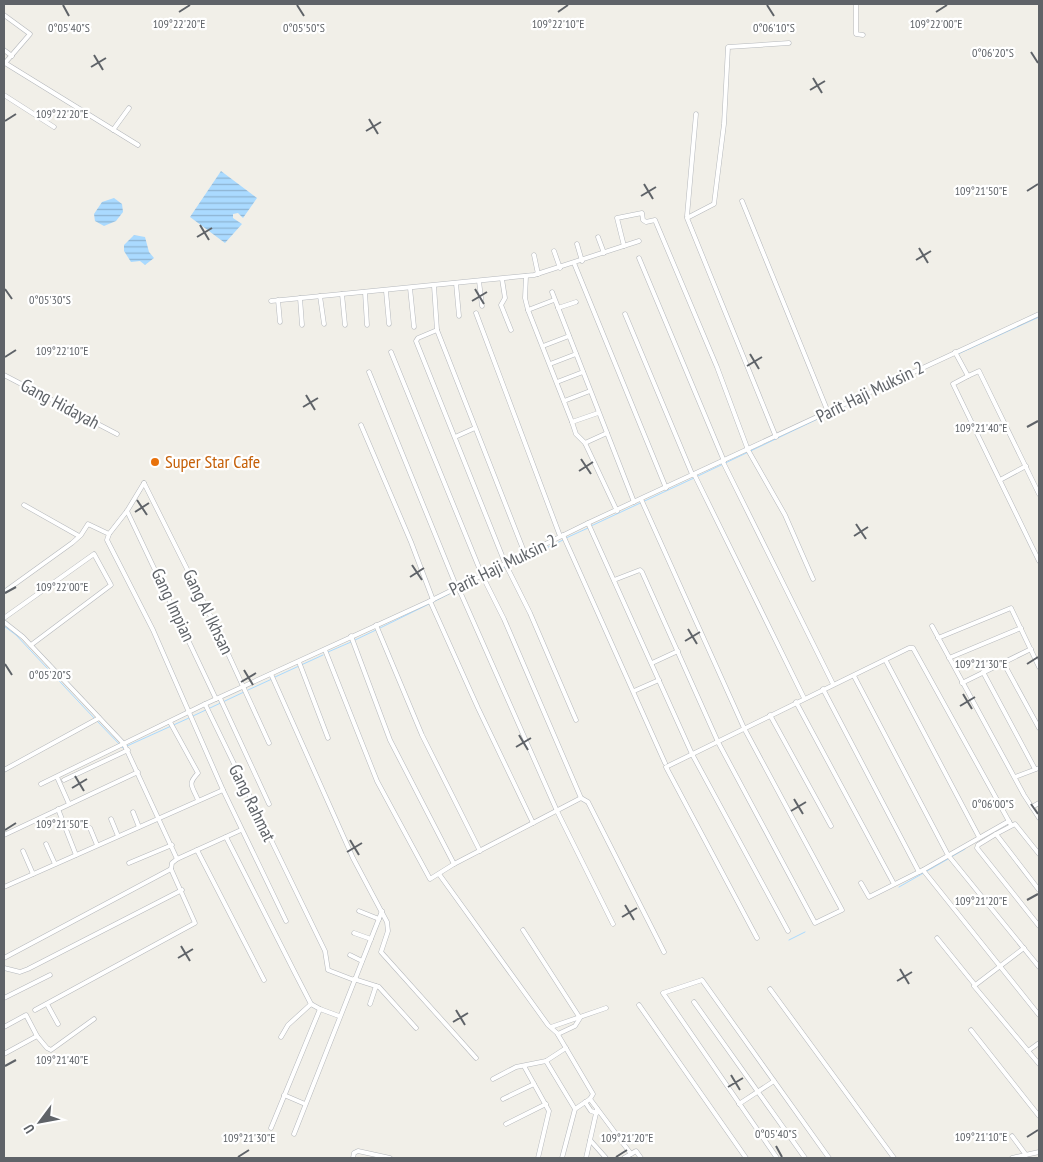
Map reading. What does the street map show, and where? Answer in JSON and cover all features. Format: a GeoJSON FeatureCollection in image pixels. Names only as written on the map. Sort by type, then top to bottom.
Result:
{"type":"FeatureCollection","features":[{"type":"Feature","properties":{"kind":"street"},"geometry":{"type":"LineString","coordinates":[[856,4],[859,35]]}},
{"type":"Feature","properties":{"kind":"street"},"geometry":{"type":"LineString","coordinates":[[4,15],[30,34],[4,64],[138,145]]}},
{"type":"Feature","properties":{"kind":"street"},"geometry":{"type":"LineString","coordinates":[[687,216],[714,204],[724,124],[728,47],[789,43]]}},
{"type":"Feature","properties":{"kind":"street"},"geometry":{"type":"LineString","coordinates":[[4,50],[12,56]]}},
{"type":"Feature","properties":{"kind":"street"},"geometry":{"type":"LineString","coordinates":[[4,95],[54,127]]}},
{"type":"Feature","properties":{"kind":"street"},"geometry":{"type":"LineString","coordinates":[[113,130],[129,108]]}},
{"type":"Feature","properties":{"kind":"street"},"geometry":{"type":"LineString","coordinates":[[696,114],[687,216],[700,253],[776,437]]}},
{"type":"Feature","properties":{"kind":"street"},"geometry":{"type":"LineString","coordinates":[[742,201],[828,412]]}},
{"type":"Feature","properties":{"kind":"street"},"geometry":{"type":"LineString","coordinates":[[624,246],[617,218],[642,214],[643,220],[646,222],[655,220],[717,367],[748,450],[785,515],[813,579]]}},
{"type":"Feature","properties":{"kind":"street"},"geometry":{"type":"LineString","coordinates":[[598,237],[604,253]]}},
{"type":"Feature","properties":{"kind":"street"},"geometry":{"type":"LineString","coordinates":[[271,301],[526,276],[574,264],[639,241]]}},
{"type":"Feature","properties":{"kind":"street"},"geometry":{"type":"LineString","coordinates":[[577,244],[582,260]]}},
{"type":"Feature","properties":{"kind":"street"},"geometry":{"type":"LineString","coordinates":[[554,251],[560,268]]}},
{"type":"Feature","properties":{"kind":"street"},"geometry":{"type":"LineString","coordinates":[[534,255],[538,274]]}},
{"type":"Feature","properties":{"kind":"street"},"geometry":{"type":"LineString","coordinates":[[639,258],[723,461],[833,684]]}},
{"type":"Feature","properties":{"kind":"street"},"geometry":{"type":"LineString","coordinates":[[574,264],[666,488]]}},
{"type":"Feature","properties":{"kind":"street"},"geometry":{"type":"LineString","coordinates":[[526,276],[525,298],[528,310],[578,437],[585,443],[617,511]]}},
{"type":"Feature","properties":{"kind":"street"},"geometry":{"type":"LineString","coordinates":[[502,279],[505,298],[501,305],[511,330]]}},
{"type":"Feature","properties":{"kind":"street"},"geometry":{"type":"LineString","coordinates":[[479,281],[482,306]]}},
{"type":"Feature","properties":{"kind":"street"},"geometry":{"type":"LineString","coordinates":[[456,283],[459,316]]}},
{"type":"Feature","properties":{"kind":"street"},"geometry":{"type":"LineString","coordinates":[[434,286],[437,330],[526,554]]}},
{"type":"Feature","properties":{"kind":"street"},"geometry":{"type":"LineString","coordinates":[[410,288],[414,326]]}},
{"type":"Feature","properties":{"kind":"street"},"geometry":{"type":"LineString","coordinates":[[386,291],[389,324]]}},
{"type":"Feature","properties":{"kind":"street"},"geometry":{"type":"LineString","coordinates":[[365,292],[367,325]]}},
{"type":"Feature","properties":{"kind":"street"},"geometry":{"type":"LineString","coordinates":[[552,292],[634,502]]}},
{"type":"Feature","properties":{"kind":"street"},"geometry":{"type":"LineString","coordinates":[[342,294],[344,325]]}},
{"type":"Feature","properties":{"kind":"street"},"geometry":{"type":"LineString","coordinates":[[320,296],[324,324]]}},
{"type":"Feature","properties":{"kind":"street"},"geometry":{"type":"LineString","coordinates":[[300,298],[302,325]]}},
{"type":"Feature","properties":{"kind":"street"},"geometry":{"type":"LineString","coordinates":[[278,300],[280,322]]}},
{"type":"Feature","properties":{"kind":"street"},"geometry":{"type":"LineString","coordinates":[[528,310],[554,300]]}},
{"type":"Feature","properties":{"kind":"street"},"geometry":{"type":"LineString","coordinates":[[558,308],[576,302]]}},
{"type":"Feature","properties":{"kind":"street"},"geometry":{"type":"LineString","coordinates":[[476,313],[562,536],[634,691],[665,763]]}},
{"type":"Feature","properties":{"kind":"street"},"geometry":{"type":"LineString","coordinates":[[625,314],[694,475],[804,698]]}},
{"type":"Feature","properties":{"kind":"street","name":"Parit Haji Muksin 2"},"geometry":{"type":"LineString","coordinates":[[41,784],[170,723],[205,704],[272,677],[351,636],[457,588],[588,523],[1039,314]]}},
{"type":"Feature","properties":{"kind":"street"},"geometry":{"type":"LineString","coordinates":[[437,330],[418,338],[416,341],[505,563],[530,613],[576,720]]}},
{"type":"Feature","properties":{"kind":"street"},"geometry":{"type":"LineString","coordinates":[[543,346],[568,336]]}},
{"type":"Feature","properties":{"kind":"street"},"geometry":{"type":"LineString","coordinates":[[391,352],[482,575],[504,619],[582,798],[588,802],[664,952]]}},
{"type":"Feature","properties":{"kind":"street"},"geometry":{"type":"LineString","coordinates":[[955,352],[968,376]]}},
{"type":"Feature","properties":{"kind":"street"},"geometry":{"type":"LineString","coordinates":[[550,364],[576,354]]}},
{"type":"Feature","properties":{"kind":"street"},"geometry":{"type":"LineString","coordinates":[[1039,494],[979,370],[953,384],[1039,561]]}},
{"type":"Feature","properties":{"kind":"street"},"geometry":{"type":"LineString","coordinates":[[369,372],[457,588],[557,811],[613,924]]}},
{"type":"Feature","properties":{"kind":"street"},"geometry":{"type":"LineString","coordinates":[[557,382],[583,372]]}},
{"type":"Feature","properties":{"kind":"street","name":"Gang Hidayah"},"geometry":{"type":"LineString","coordinates":[[4,374],[117,434]]}},
{"type":"Feature","properties":{"kind":"street"},"geometry":{"type":"LineString","coordinates":[[564,400],[590,391]]}},
{"type":"Feature","properties":{"kind":"street"},"geometry":{"type":"LineString","coordinates":[[572,422],[598,413]]}},
{"type":"Feature","properties":{"kind":"street"},"geometry":{"type":"LineString","coordinates":[[361,425],[411,542],[431,600],[478,708],[533,823]]}},
{"type":"Feature","properties":{"kind":"street"},"geometry":{"type":"LineString","coordinates":[[455,437],[475,428]]}},
{"type":"Feature","properties":{"kind":"street"},"geometry":{"type":"LineString","coordinates":[[585,443],[607,433]]}},
{"type":"Feature","properties":{"kind":"street"},"geometry":{"type":"LineString","coordinates":[[1000,480],[1026,466]]}},
{"type":"Feature","properties":{"kind":"street","name":"Gang Al Ikhsan"},"geometry":{"type":"LineString","coordinates":[[127,511],[144,483],[244,687],[269,743]]}},
{"type":"Feature","properties":{"kind":"street"},"geometry":{"type":"LineString","coordinates":[[614,580],[640,570],[718,742],[816,924],[842,910],[744,728],[640,499]]}},
{"type":"Feature","properties":{"kind":"street"},"geometry":{"type":"LineString","coordinates":[[24,505],[79,536]]}},
{"type":"Feature","properties":{"kind":"street"},"geometry":{"type":"LineString","coordinates":[[127,511],[109,534],[107,540],[149,623],[222,790],[286,921]]}},
{"type":"Feature","properties":{"kind":"street","name":"Gang Impian"},"geometry":{"type":"LineString","coordinates":[[127,511],[269,804]]}},
{"type":"Feature","properties":{"kind":"street"},"geometry":{"type":"LineString","coordinates":[[4,592],[79,536],[89,523],[109,534]]}},
{"type":"Feature","properties":{"kind":"street"},"geometry":{"type":"LineString","coordinates":[[588,523],[692,754],[788,931]]}},
{"type":"Feature","properties":{"kind":"street"},"geometry":{"type":"LineString","coordinates":[[31,645],[111,585],[94,554],[4,620],[31,645],[124,744],[160,818],[177,859]]}},
{"type":"Feature","properties":{"kind":"street"},"geometry":{"type":"LineString","coordinates":[[938,638],[1010,608],[1039,667]]}},
{"type":"Feature","properties":{"kind":"street"},"geometry":{"type":"LineString","coordinates":[[376,625],[422,735],[480,851]]}},
{"type":"Feature","properties":{"kind":"street"},"geometry":{"type":"LineString","coordinates":[[932,626],[962,683],[1039,818]]}},
{"type":"Feature","properties":{"kind":"street"},"geometry":{"type":"LineString","coordinates":[[949,658],[1021,628]]}},
{"type":"Feature","properties":{"kind":"street"},"geometry":{"type":"LineString","coordinates":[[351,636],[390,740],[454,864]]}},
{"type":"Feature","properties":{"kind":"street"},"geometry":{"type":"LineString","coordinates":[[757,938],[666,767],[833,684],[886,661],[909,648],[913,648],[1010,823],[1016,826],[1039,854]]}},
{"type":"Feature","properties":{"kind":"street"},"geometry":{"type":"LineString","coordinates":[[962,683],[1031,649]]}},
{"type":"Feature","properties":{"kind":"street"},"geometry":{"type":"LineString","coordinates":[[324,650],[376,782],[430,879],[454,864],[582,798]]}},
{"type":"Feature","properties":{"kind":"street"},"geometry":{"type":"LineString","coordinates":[[652,662],[678,651]]}},
{"type":"Feature","properties":{"kind":"street"},"geometry":{"type":"LineString","coordinates":[[886,661],[979,837]]}},
{"type":"Feature","properties":{"kind":"street"},"geometry":{"type":"LineString","coordinates":[[299,662],[328,738]]}},
{"type":"Feature","properties":{"kind":"street"},"geometry":{"type":"LineString","coordinates":[[1003,662],[1039,728]]}},
{"type":"Feature","properties":{"kind":"street"},"geometry":{"type":"LineString","coordinates":[[983,672],[1037,768],[1015,778]]}},
{"type":"Feature","properties":{"kind":"street"},"geometry":{"type":"LineString","coordinates":[[854,676],[949,857],[1039,968]]}},
{"type":"Feature","properties":{"kind":"street"},"geometry":{"type":"LineString","coordinates":[[272,677],[353,858],[382,911],[388,928],[380,948],[382,954],[476,1058]]}},
{"type":"Feature","properties":{"kind":"street"},"geometry":{"type":"LineString","coordinates":[[634,691],[659,680]]}},
{"type":"Feature","properties":{"kind":"street"},"geometry":{"type":"LineString","coordinates":[[823,689],[923,872],[1039,1015]]}},
{"type":"Feature","properties":{"kind":"street"},"geometry":{"type":"LineString","coordinates":[[796,702],[894,884]]}},
{"type":"Feature","properties":{"kind":"street","name":"Gang Rahmat"},"geometry":{"type":"LineString","coordinates":[[205,704],[299,902],[325,951],[328,970],[354,980]]}},
{"type":"Feature","properties":{"kind":"street"},"geometry":{"type":"LineString","coordinates":[[770,715],[831,826]]}},
{"type":"Feature","properties":{"kind":"street"},"geometry":{"type":"LineString","coordinates":[[4,770],[99,718]]}},
{"type":"Feature","properties":{"kind":"street"},"geometry":{"type":"LineString","coordinates":[[170,723],[198,773],[192,778],[191,783],[198,800]]}},
{"type":"Feature","properties":{"kind":"street"},"geometry":{"type":"LineString","coordinates":[[64,780],[128,750]]}},
{"type":"Feature","properties":{"kind":"street"},"geometry":{"type":"LineString","coordinates":[[4,834],[138,772]]}},
{"type":"Feature","properties":{"kind":"street"},"geometry":{"type":"LineString","coordinates":[[57,777],[69,804]]}},
{"type":"Feature","properties":{"kind":"street"},"geometry":{"type":"LineString","coordinates":[[4,887],[222,790]]}},
{"type":"Feature","properties":{"kind":"street"},"geometry":{"type":"LineString","coordinates":[[1033,809],[1039,803]]}},
{"type":"Feature","properties":{"kind":"street"},"geometry":{"type":"LineString","coordinates":[[58,809],[76,855]]}},
{"type":"Feature","properties":{"kind":"street"},"geometry":{"type":"LineString","coordinates":[[133,812],[139,827]]}},
{"type":"Feature","properties":{"kind":"street"},"geometry":{"type":"LineString","coordinates":[[111,819],[118,836]]}},
{"type":"Feature","properties":{"kind":"street"},"geometry":{"type":"LineString","coordinates":[[1010,823],[978,845],[978,848],[1039,926]]}},
{"type":"Feature","properties":{"kind":"street"},"geometry":{"type":"LineString","coordinates":[[861,884],[869,897],[923,872],[979,837],[1010,823]]}},
{"type":"Feature","properties":{"kind":"street"},"geometry":{"type":"LineString","coordinates":[[90,828],[97,845]]}},
{"type":"Feature","properties":{"kind":"street"},"geometry":{"type":"LineString","coordinates":[[35,1010],[195,923],[182,890],[171,869],[172,863],[241,830]]}},
{"type":"Feature","properties":{"kind":"street"},"geometry":{"type":"LineString","coordinates":[[996,834],[1039,890]]}},
{"type":"Feature","properties":{"kind":"street"},"geometry":{"type":"LineString","coordinates":[[226,836],[312,1004],[340,1016]]}},
{"type":"Feature","properties":{"kind":"street"},"geometry":{"type":"LineString","coordinates":[[46,844],[55,864]]}},
{"type":"Feature","properties":{"kind":"street"},"geometry":{"type":"LineString","coordinates":[[129,863],[172,845]]}},
{"type":"Feature","properties":{"kind":"street"},"geometry":{"type":"LineString","coordinates":[[197,850],[264,980]]}},
{"type":"Feature","properties":{"kind":"street"},"geometry":{"type":"LineString","coordinates":[[23,851],[33,874]]}},
{"type":"Feature","properties":{"kind":"street"},"geometry":{"type":"LineString","coordinates":[[4,958],[171,869]]}},
{"type":"Feature","properties":{"kind":"street"},"geometry":{"type":"LineString","coordinates":[[439,874],[551,1028],[558,1034],[593,1094],[590,1099],[575,1109],[562,1158]]}},
{"type":"Feature","properties":{"kind":"street"},"geometry":{"type":"LineString","coordinates":[[4,968],[20,972],[28,970],[182,890]]}},
{"type":"Feature","properties":{"kind":"street"},"geometry":{"type":"LineString","coordinates":[[358,911],[379,919]]}},
{"type":"Feature","properties":{"kind":"street"},"geometry":{"type":"LineString","coordinates":[[294,1134],[382,911]]}},
{"type":"Feature","properties":{"kind":"street"},"geometry":{"type":"LineString","coordinates":[[523,930],[579,1021]]}},
{"type":"Feature","properties":{"kind":"street"},"geometry":{"type":"LineString","coordinates":[[354,933],[370,939]]}},
{"type":"Feature","properties":{"kind":"street"},"geometry":{"type":"LineString","coordinates":[[937,938],[1039,1064]]}},
{"type":"Feature","properties":{"kind":"street"},"geometry":{"type":"LineString","coordinates":[[975,985],[1024,948]]}},
{"type":"Feature","properties":{"kind":"street"},"geometry":{"type":"LineString","coordinates":[[350,955],[362,960]]}},
{"type":"Feature","properties":{"kind":"street"},"geometry":{"type":"LineString","coordinates":[[4,998],[50,975]]}},
{"type":"Feature","properties":{"kind":"street"},"geometry":{"type":"LineString","coordinates":[[354,980],[376,986],[416,1028]]}},
{"type":"Feature","properties":{"kind":"street"},"geometry":{"type":"LineString","coordinates":[[778,1158],[663,993],[702,980],[829,1158]]}},
{"type":"Feature","properties":{"kind":"street"},"geometry":{"type":"LineString","coordinates":[[370,1004],[376,986]]}},
{"type":"Feature","properties":{"kind":"street"},"geometry":{"type":"LineString","coordinates":[[770,989],[894,1158]]}},
{"type":"Feature","properties":{"kind":"street"},"geometry":{"type":"LineString","coordinates":[[694,1002],[805,1158]]}},
{"type":"Feature","properties":{"kind":"street"},"geometry":{"type":"LineString","coordinates":[[47,1004],[58,1024]]}},
{"type":"Feature","properties":{"kind":"street"},"geometry":{"type":"LineString","coordinates":[[281,1037],[288,1025],[312,1004]]}},
{"type":"Feature","properties":{"kind":"street"},"geometry":{"type":"LineString","coordinates":[[639,1005],[746,1158]]}},
{"type":"Feature","properties":{"kind":"street"},"geometry":{"type":"LineString","coordinates":[[558,1034],[606,1008]]}},
{"type":"Feature","properties":{"kind":"street"},"geometry":{"type":"LineString","coordinates":[[271,1128],[320,1009]]}},
{"type":"Feature","properties":{"kind":"street"},"geometry":{"type":"LineString","coordinates":[[4,1027],[26,1015],[37,1036],[51,1050],[94,1018]]}},
{"type":"Feature","properties":{"kind":"street"},"geometry":{"type":"LineString","coordinates":[[551,1028],[579,1021]]}},
{"type":"Feature","properties":{"kind":"street"},"geometry":{"type":"LineString","coordinates":[[971,1030],[1039,1116]]}},
{"type":"Feature","properties":{"kind":"street"},"geometry":{"type":"LineString","coordinates":[[4,1054],[37,1036]]}},
{"type":"Feature","properties":{"kind":"street"},"geometry":{"type":"LineString","coordinates":[[1028,1051],[1039,1043]]}},
{"type":"Feature","properties":{"kind":"street"},"geometry":{"type":"LineString","coordinates":[[493,1079],[524,1066],[546,1061],[566,1048]]}},
{"type":"Feature","properties":{"kind":"street"},"geometry":{"type":"LineString","coordinates":[[546,1061],[575,1109]]}},
{"type":"Feature","properties":{"kind":"street"},"geometry":{"type":"LineString","coordinates":[[524,1066],[549,1111],[538,1158]]}},
{"type":"Feature","properties":{"kind":"street"},"geometry":{"type":"LineString","coordinates":[[739,1104],[774,1081]]}},
{"type":"Feature","properties":{"kind":"street"},"geometry":{"type":"LineString","coordinates":[[503,1099],[534,1084]]}},
{"type":"Feature","properties":{"kind":"street"},"geometry":{"type":"LineString","coordinates":[[284,1096],[305,1104]]}},
{"type":"Feature","properties":{"kind":"street"},"geometry":{"type":"LineString","coordinates":[[590,1099],[597,1111],[631,1154]]}},
{"type":"Feature","properties":{"kind":"street"},"geometry":{"type":"LineString","coordinates":[[585,1102],[591,1111],[597,1111]]}},
{"type":"Feature","properties":{"kind":"street"},"geometry":{"type":"LineString","coordinates":[[506,1124],[546,1104]]}},
{"type":"Feature","properties":{"kind":"street"},"geometry":{"type":"LineString","coordinates":[[586,1158],[597,1111]]}},
{"type":"Feature","properties":{"kind":"street"},"geometry":{"type":"LineString","coordinates":[[1012,1136],[1026,1155]]}},
{"type":"Feature","properties":{"kind":"street"},"geometry":{"type":"LineString","coordinates":[[589,1142],[606,1158]]}},
{"type":"Feature","properties":{"kind":"street"},"geometry":{"type":"LineString","coordinates":[[353,1158],[354,1153],[358,1151],[390,1158]]}},
{"type":"Feature","properties":{"kind":"street"},"geometry":{"type":"LineString","coordinates":[[624,1158],[636,1151],[641,1158]]}},
{"type":"Feature","properties":{"kind":"street"},"geometry":{"type":"LineString","coordinates":[[1012,1158],[1039,1152]]}},
{"type":"Feature","properties":{"kind":"water"},"geometry":{"type":"Polygon","coordinates":[[[221,171],[257,198],[243,218],[238,213],[233,214],[233,218],[242,224],[225,243],[190,217],[221,171]]]}},
{"type":"Feature","properties":{"kind":"water"},"geometry":{"type":"Polygon","coordinates":[[[114,198],[122,204],[123,212],[116,221],[104,226],[95,221],[94,214],[102,202],[114,198]]]}},
{"type":"Feature","properties":{"kind":"water"},"geometry":{"type":"Polygon","coordinates":[[[134,235],[145,237],[149,252],[154,258],[145,265],[140,261],[131,262],[124,251],[124,245],[134,235]]]}},
{"type":"Feature","properties":{"kind":"waterway"},"geometry":{"type":"LineString","coordinates":[[958,354],[1039,317]]}},
{"type":"Feature","properties":{"kind":"waterway"},"geometry":{"type":"LineString","coordinates":[[698,476],[866,396]]}},
{"type":"Feature","properties":{"kind":"waterway"},"geometry":{"type":"LineString","coordinates":[[591,526],[694,478]]}},
{"type":"Feature","properties":{"kind":"waterway"},"geometry":{"type":"LineString","coordinates":[[566,538],[588,528]]}},
{"type":"Feature","properties":{"kind":"waterway"},"geometry":{"type":"LineString","coordinates":[[487,576],[563,540]]}},
{"type":"Feature","properties":{"kind":"waterway"},"geometry":{"type":"LineString","coordinates":[[433,602],[457,590]]}},
{"type":"Feature","properties":{"kind":"waterway"},"geometry":{"type":"LineString","coordinates":[[380,628],[429,604]]}},
{"type":"Feature","properties":{"kind":"waterway"},"geometry":{"type":"LineString","coordinates":[[4,626],[16,635],[94,718]]}},
{"type":"Feature","properties":{"kind":"waterway"},"geometry":{"type":"LineString","coordinates":[[355,640],[376,630]]}},
{"type":"Feature","properties":{"kind":"waterway"},"geometry":{"type":"LineString","coordinates":[[328,652],[351,642]]}},
{"type":"Feature","properties":{"kind":"waterway"},"geometry":{"type":"LineString","coordinates":[[275,677],[323,655]]}},
{"type":"Feature","properties":{"kind":"waterway"},"geometry":{"type":"LineString","coordinates":[[248,690],[272,679]]}},
{"type":"Feature","properties":{"kind":"waterway"},"geometry":{"type":"LineString","coordinates":[[193,716],[244,692]]}},
{"type":"Feature","properties":{"kind":"waterway"},"geometry":{"type":"LineString","coordinates":[[127,746],[189,718]]}},
{"type":"Feature","properties":{"kind":"waterway"},"geometry":{"type":"LineString","coordinates":[[97,721],[123,748]]}},
{"type":"Feature","properties":{"kind":"waterway"},"geometry":{"type":"LineString","coordinates":[[951,857],[965,849]]}},
{"type":"Feature","properties":{"kind":"waterway"},"geometry":{"type":"LineString","coordinates":[[899,887],[948,859]]}},
{"type":"Feature","properties":{"kind":"waterway"},"geometry":{"type":"LineString","coordinates":[[789,940],[805,932]]}},
{"type":"Feature","properties":{"kind":"place","name":"Super Star Cafe"},"geometry":{"type":"Point","coordinates":[155,462]}}]}
